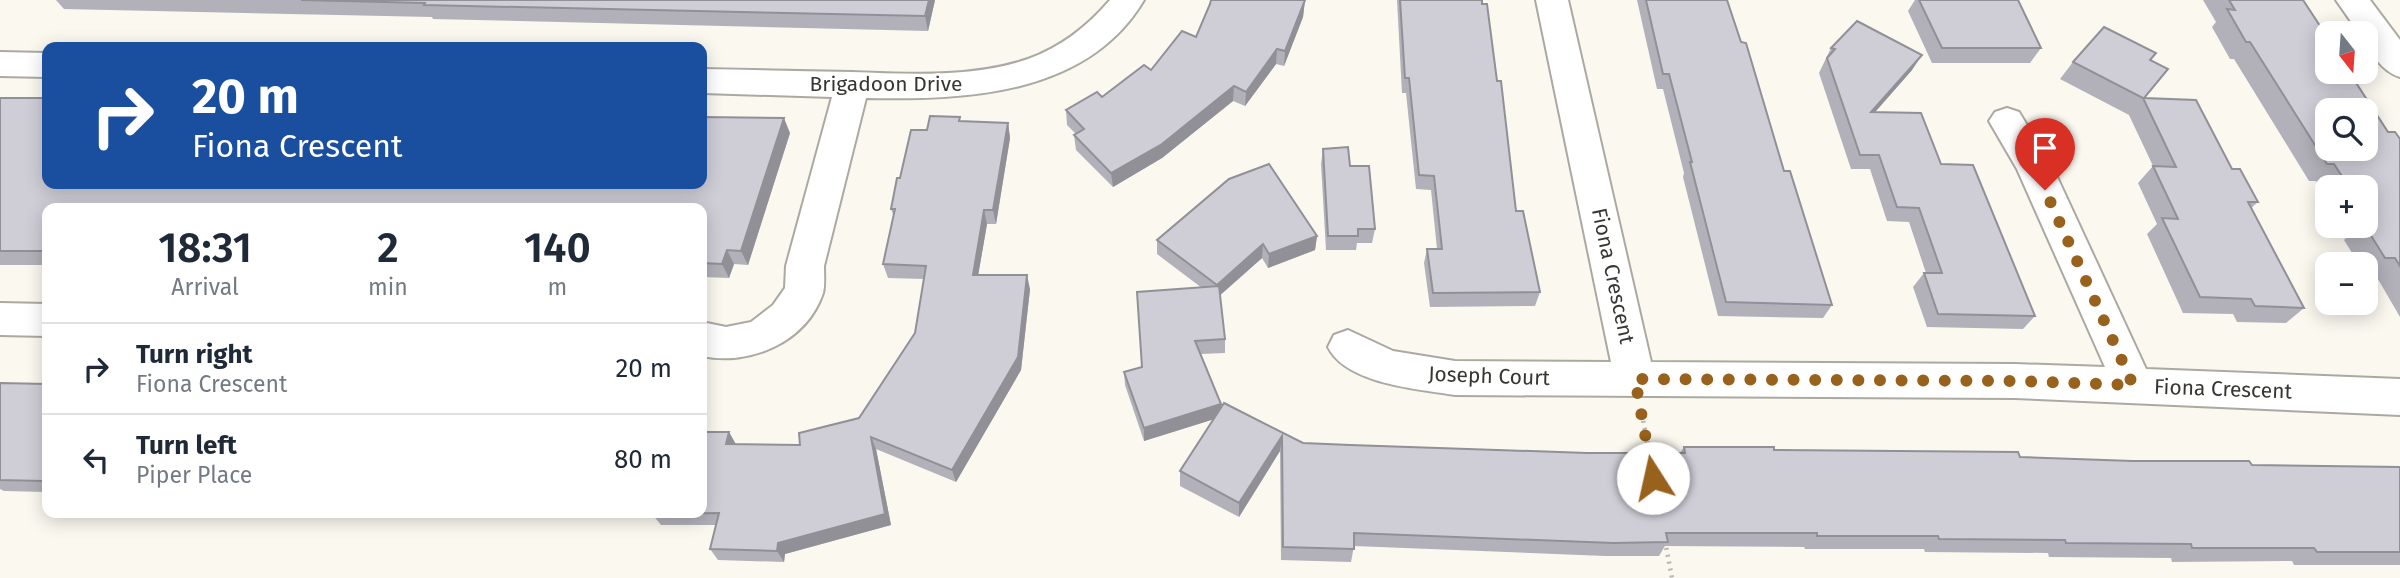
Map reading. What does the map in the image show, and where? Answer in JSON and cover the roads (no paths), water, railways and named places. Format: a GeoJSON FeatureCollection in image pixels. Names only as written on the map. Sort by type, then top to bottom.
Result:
{"type":"FeatureCollection","features":[{"type":"Feature","properties":{"kind":"street","name":"Brigadoon Drive"},"geometry":{"type":"LineString","coordinates":[[707,82],[948,87],[1014,76],[1080,46],[1113,19],[1128,0]]}},
{"type":"Feature","properties":{"kind":"street","name":"Fiona Crescent"},"geometry":{"type":"LineString","coordinates":[[1552,0],[1635,379],[2015,381],[2400,397]]}},
{"type":"Feature","properties":{"kind":"street"},"geometry":{"type":"LineString","coordinates":[[2351,0],[2400,65]]}},
{"type":"Feature","properties":{"kind":"street"},"geometry":{"type":"LineString","coordinates":[[0,64],[42,65]]}},
{"type":"Feature","properties":{"kind":"street"},"geometry":{"type":"LineString","coordinates":[[707,340],[726,344],[762,336],[787,316],[804,292],[806,266],[852,85]]}},
{"type":"Feature","properties":{"kind":"street"},"geometry":{"type":"LineString","coordinates":[[2007,121],[2034,166],[2133,385]]}},
{"type":"Feature","properties":{"kind":"street"},"geometry":{"type":"LineString","coordinates":[[0,319],[42,320]]}},
{"type":"Feature","properties":{"kind":"street","name":"Joseph Court"},"geometry":{"type":"LineString","coordinates":[[1348,347],[1387,367],[1433,375],[1635,379]]}}]}
